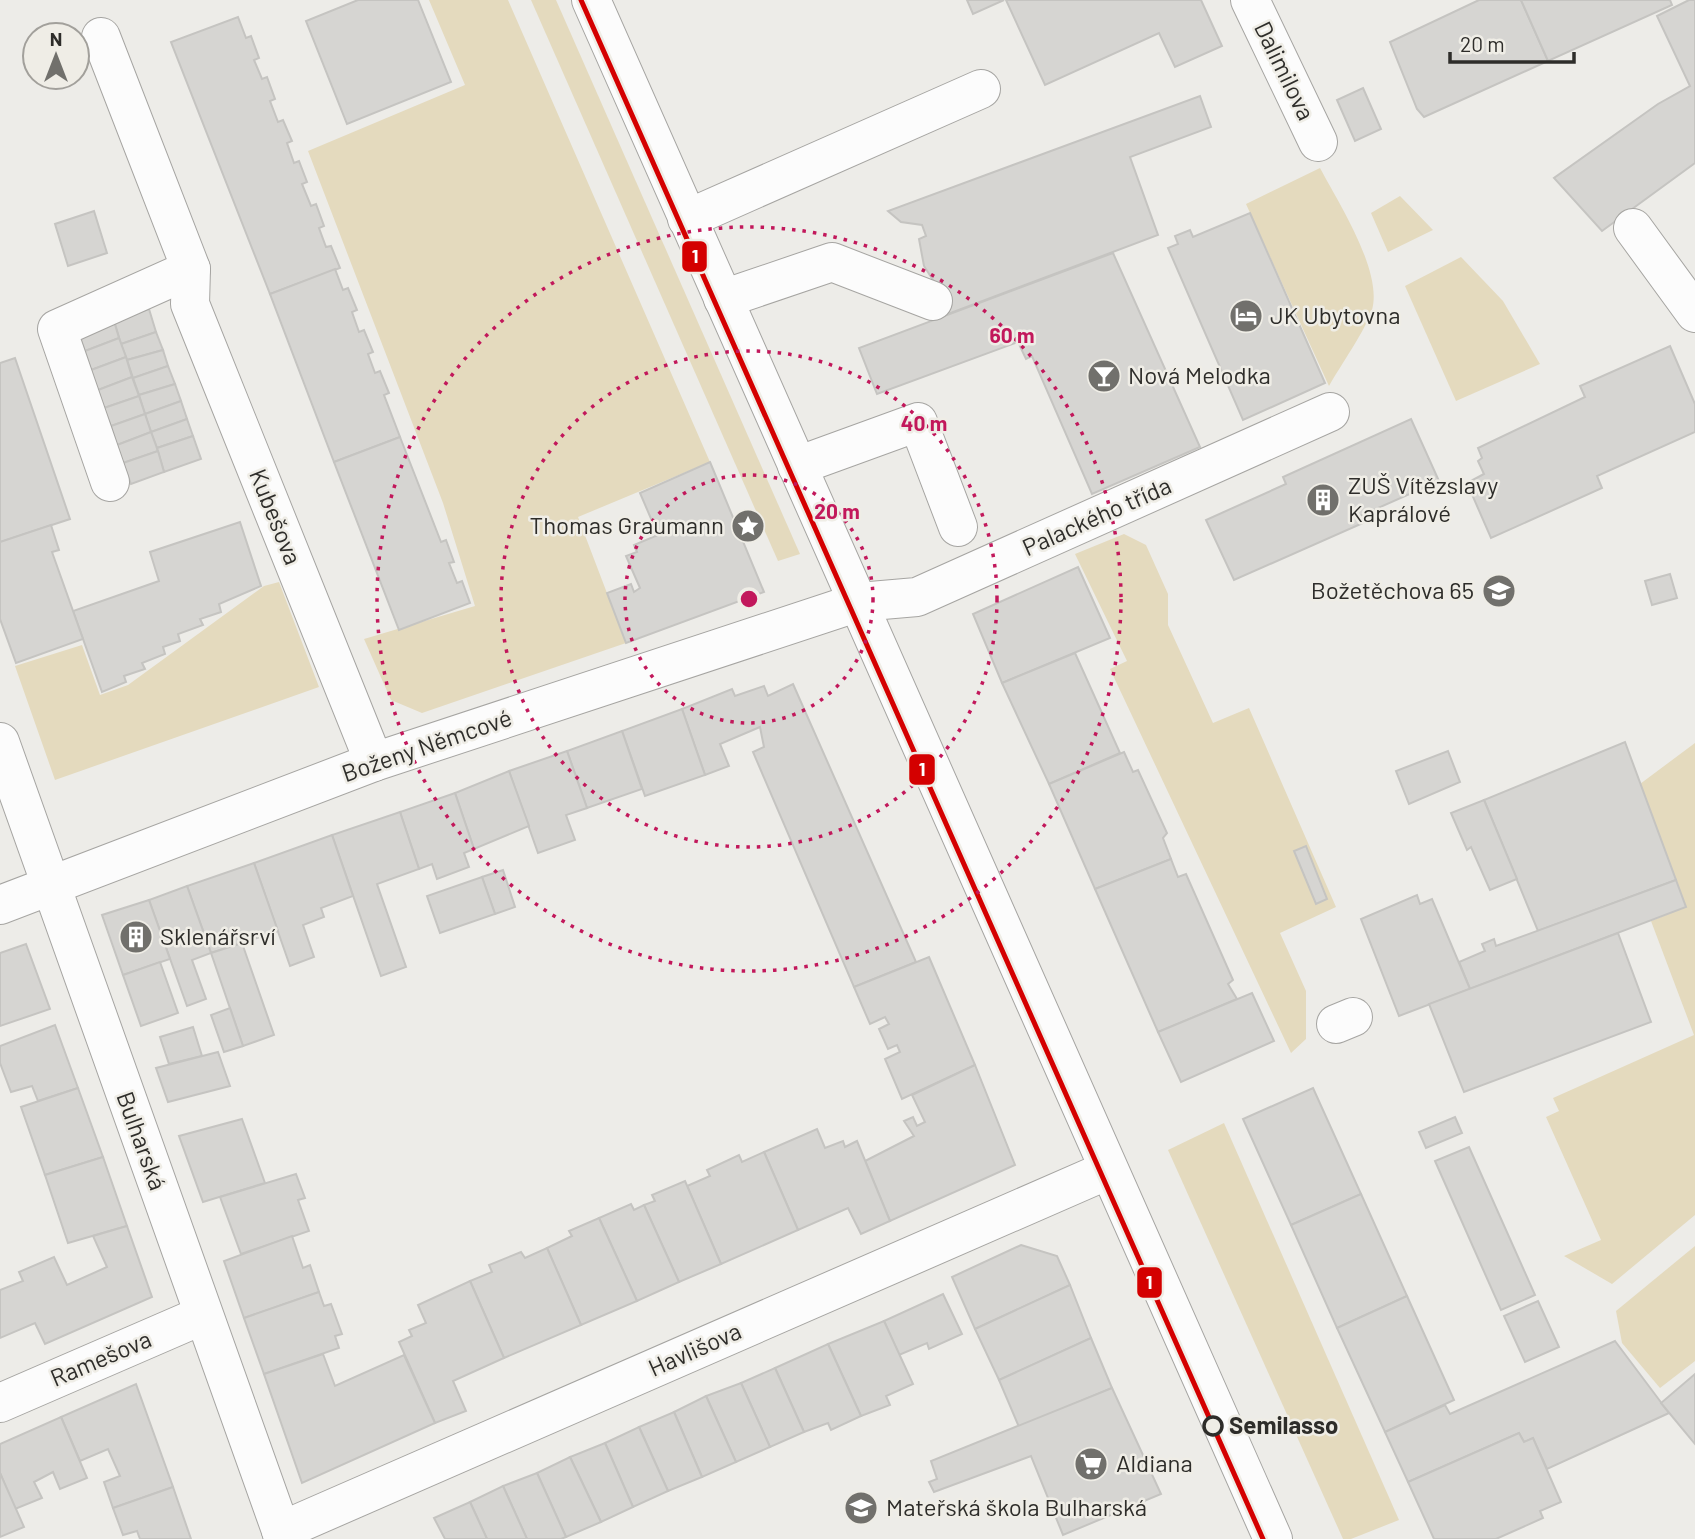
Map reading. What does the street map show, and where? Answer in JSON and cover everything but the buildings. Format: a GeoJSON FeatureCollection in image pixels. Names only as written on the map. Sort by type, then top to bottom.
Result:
{"type":"FeatureCollection","features":[{"type":"Feature","properties":{"kind":"street"},"geometry":{"type":"LineString","coordinates":[[591,0],[859,602],[1263,1539]]}},
{"type":"Feature","properties":{"kind":"street","name":"Dalimilova"},"geometry":{"type":"LineString","coordinates":[[1250,0],[1318,142]]}},
{"type":"Feature","properties":{"kind":"street","name":"Kubešova"},"geometry":{"type":"LineString","coordinates":[[101,37],[191,269],[190,304],[374,762]]}},
{"type":"Feature","properties":{"kind":"street"},"geometry":{"type":"LineString","coordinates":[[687,219],[981,89]]}},
{"type":"Feature","properties":{"kind":"street"},"geometry":{"type":"LineString","coordinates":[[1633,228],[1695,313]]}},
{"type":"Feature","properties":{"kind":"street"},"geometry":{"type":"LineString","coordinates":[[723,299],[832,261],[933,301]]}},
{"type":"Feature","properties":{"kind":"street"},"geometry":{"type":"LineString","coordinates":[[110,482],[57,329],[191,269]]}},
{"type":"Feature","properties":{"kind":"street","name":"Palackého třída"},"geometry":{"type":"LineString","coordinates":[[859,602],[917,597],[1330,412]]}},
{"type":"Feature","properties":{"kind":"street"},"geometry":{"type":"LineString","coordinates":[[797,466],[918,422],[958,527]]}},
{"type":"Feature","properties":{"kind":"street","name":"Boženy Němcové"},"geometry":{"type":"LineString","coordinates":[[0,905],[51,888],[374,762],[859,602]]}},
{"type":"Feature","properties":{"kind":"street","name":"Bulharská"},"geometry":{"type":"LineString","coordinates":[[0,742],[283,1535]]}},
{"type":"Feature","properties":{"kind":"street"},"geometry":{"type":"LineString","coordinates":[[1108,1181],[1273,1539]]}},
{"type":"Feature","properties":{"kind":"street","name":"Havlišova"},"geometry":{"type":"LineString","coordinates":[[283,1535],[1108,1181]]}},
{"type":"Feature","properties":{"kind":"street","name":"Ramešova"},"geometry":{"type":"LineString","coordinates":[[0,1403],[203,1315]]}},
{"type":"Feature","properties":{"kind":"shaded area"},"geometry":{"type":"Polygon","coordinates":[[[429,0],[508,0],[710,462],[578,517],[626,643],[422,713],[391,700],[364,639],[475,606],[443,503],[308,151],[465,85],[429,0]]]}},
{"type":"Feature","properties":{"kind":"shaded area"},"geometry":{"type":"Polygon","coordinates":[[[531,0],[556,0],[800,554],[778,561],[531,0]]]}},
{"type":"Feature","properties":{"kind":"shaded area"},"geometry":{"type":"Polygon","coordinates":[[[1320,168],[1357,237],[1371,276],[1374,294],[1369,318],[1329,386],[1246,204],[1320,168]]]}},
{"type":"Feature","properties":{"kind":"shaded area"},"geometry":{"type":"Polygon","coordinates":[[[1400,196],[1433,230],[1388,252],[1371,213],[1400,196]]]}},
{"type":"Feature","properties":{"kind":"shaded area"},"geometry":{"type":"Polygon","coordinates":[[[1461,257],[1503,301],[1540,364],[1456,401],[1405,286],[1461,257]]]}},
{"type":"Feature","properties":{"kind":"shaded area"},"geometry":{"type":"Polygon","coordinates":[[[1124,534],[1146,545],[1168,594],[1168,625],[1213,723],[1249,708],[1336,907],[1280,933],[1306,991],[1306,1039],[1291,1053],[1110,669],[1127,661],[1075,554],[1124,534]]]}},
{"type":"Feature","properties":{"kind":"shaded area"},"geometry":{"type":"Polygon","coordinates":[[[279,582],[319,687],[55,780],[15,666],[82,645],[100,695],[128,685],[264,586],[279,582]]]}},
{"type":"Feature","properties":{"kind":"shaded area"},"geometry":{"type":"Polygon","coordinates":[[[1695,743],[1695,1215],[1612,1284],[1564,1256],[1601,1240],[1546,1117],[1559,1111],[1553,1098],[1694,1035],[1651,921],[1686,907],[1640,784],[1695,743]]]}},
{"type":"Feature","properties":{"kind":"shaded area"},"geometry":{"type":"Polygon","coordinates":[[[1224,1123],[1399,1520],[1351,1539],[1343,1539],[1168,1150],[1224,1123]]]}},
{"type":"Feature","properties":{"kind":"shaded area"},"geometry":{"type":"Polygon","coordinates":[[[1695,1246],[1695,1361],[1660,1388],[1622,1343],[1616,1311],[1695,1246]]]}},
{"type":"Feature","properties":{"kind":"transit line","name":"1"},"geometry":{"type":"LineString","coordinates":[[581,0],[1263,1539]]}},
{"type":"Feature","properties":{"kind":"place","name":"JK Ubytovna"},"geometry":{"type":"Point","coordinates":[1246,316]}},
{"type":"Feature","properties":{"kind":"place","name":"Nová Melodka"},"geometry":{"type":"Point","coordinates":[1104,376]}},
{"type":"Feature","properties":{"kind":"place","name":"ZUŠ Vítězslavy Kaprálové"},"geometry":{"type":"Point","coordinates":[1323,500]}},
{"type":"Feature","properties":{"kind":"place","name":"Thomas Graumann"},"geometry":{"type":"Point","coordinates":[748,526]}},
{"type":"Feature","properties":{"kind":"place","name":"Božetěchova 65"},"geometry":{"type":"Point","coordinates":[1499,591]}},
{"type":"Feature","properties":{"kind":"place","name":"Sklenářsrví"},"geometry":{"type":"Point","coordinates":[136,937]}},
{"type":"Feature","properties":{"kind":"place","name":"Semilasso"},"geometry":{"type":"Point","coordinates":[1213,1426]}},
{"type":"Feature","properties":{"kind":"place","name":"Aldiana"},"geometry":{"type":"Point","coordinates":[1091,1464]}},
{"type":"Feature","properties":{"kind":"place","name":"Mateřská škola Bulharská"},"geometry":{"type":"Point","coordinates":[861,1508]}}]}
